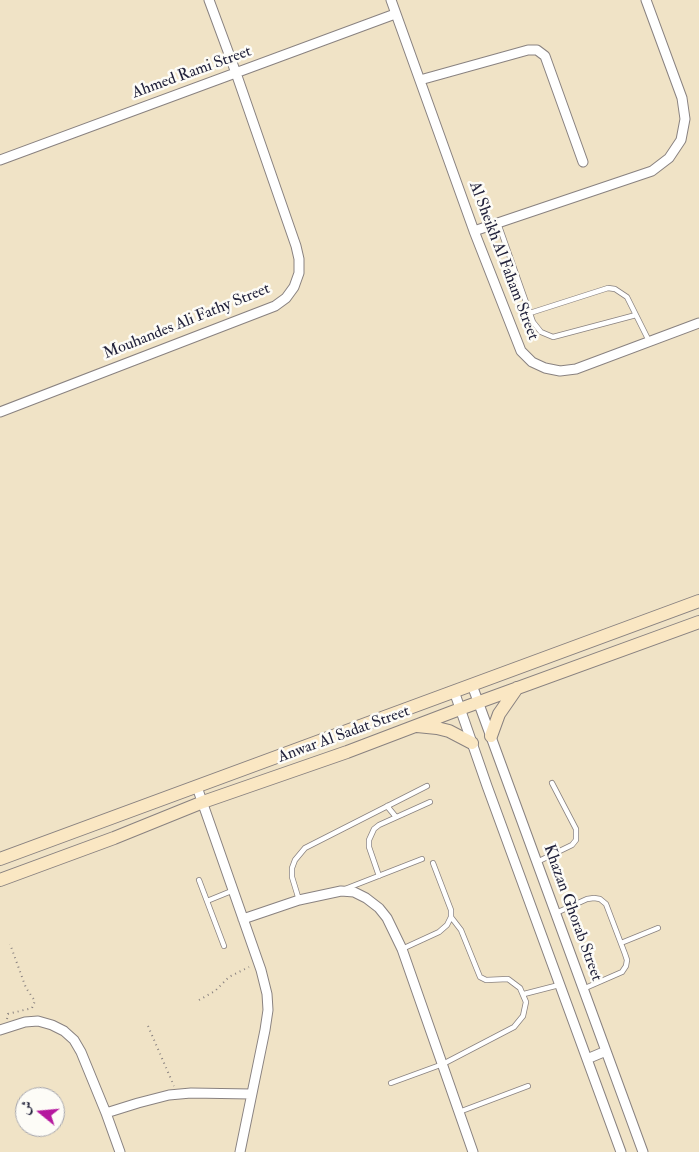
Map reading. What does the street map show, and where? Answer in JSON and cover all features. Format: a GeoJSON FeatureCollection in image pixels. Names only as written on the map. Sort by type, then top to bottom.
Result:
{"type":"FeatureCollection","features":[{"type":"Feature","properties":{"kind":"street","name":"Mouhandes Ali Fathy Street"},"geometry":{"type":"LineString","coordinates":[[0,412],[275,306],[286,298],[290,292],[299,273],[299,259],[236,73],[209,0]]}},
{"type":"Feature","properties":{"kind":"street","name":"Al Sheikh Al Faham Street"},"geometry":{"type":"LineString","coordinates":[[391,0],[474,231],[520,351],[532,362],[545,368],[560,371],[576,369],[699,323]]}},
{"type":"Feature","properties":{"kind":"street"},"geometry":{"type":"LineString","coordinates":[[474,231],[652,171],[669,158],[681,140],[685,119],[682,98],[646,0]]}},
{"type":"Feature","properties":{"kind":"street","name":"Ahmed Rami Street"},"geometry":{"type":"LineString","coordinates":[[0,160],[395,14]]}},
{"type":"Feature","properties":{"kind":"street"},"geometry":{"type":"LineString","coordinates":[[420,80],[528,50],[537,50],[545,56],[582,162]]}},
{"type":"Feature","properties":{"kind":"street","name":"Anwar Al Sadat Street"},"geometry":{"type":"LineString","coordinates":[[0,859],[699,601]]}},
{"type":"Feature","properties":{"kind":"street","name":"Anwar Al Sadat Street"},"geometry":{"type":"LineString","coordinates":[[0,880],[114,838],[203,802],[347,752],[699,622]]}},
{"type":"Feature","properties":{"kind":"street","name":"Khazan Ghorab Street"},"geometry":{"type":"LineString","coordinates":[[472,685],[643,1152]]}},
{"type":"Feature","properties":{"kind":"street"},"geometry":{"type":"LineString","coordinates":[[491,736],[499,714],[517,688]]}},
{"type":"Feature","properties":{"kind":"street"},"geometry":{"type":"LineString","coordinates":[[454,691],[621,1152]]}},
{"type":"Feature","properties":{"kind":"street"},"geometry":{"type":"LineString","coordinates":[[415,726],[449,731],[472,743]]}},
{"type":"Feature","properties":{"kind":"street"},"geometry":{"type":"LineString","coordinates":[[197,786],[234,890],[267,994],[268,1010],[240,1152]]}},
{"type":"Feature","properties":{"kind":"street"},"geometry":{"type":"LineString","coordinates":[[243,918],[299,900],[341,890],[354,892],[379,908],[388,918],[402,949],[473,1152]]}},
{"type":"Feature","properties":{"kind":"street"},"geometry":{"type":"LineString","coordinates":[[0,1030],[25,1022],[38,1022],[52,1025],[64,1031],[74,1040],[81,1052],[120,1152]]}},
{"type":"Feature","properties":{"kind":"street"},"geometry":{"type":"LineString","coordinates":[[587,1059],[606,1051]]}},
{"type":"Feature","properties":{"kind":"street"},"geometry":{"type":"LineString","coordinates":[[106,1113],[138,1102],[169,1095],[191,1093],[251,1094]]}},
{"type":"Feature","properties":{"kind":"lane"},"geometry":{"type":"LineString","coordinates":[[498,223],[530,313],[536,327],[541,332],[554,337],[636,314]]}},
{"type":"Feature","properties":{"kind":"lane"},"geometry":{"type":"LineString","coordinates":[[530,313],[608,288],[615,289],[627,297],[649,342]]}},
{"type":"Feature","properties":{"kind":"lane"},"geometry":{"type":"LineString","coordinates":[[537,862],[572,845],[576,840],[576,829],[552,783]]}},
{"type":"Feature","properties":{"kind":"lane"},"geometry":{"type":"LineString","coordinates":[[299,900],[292,876],[295,860],[299,853],[305,848],[428,786]]}},
{"type":"Feature","properties":{"kind":"lane"},"geometry":{"type":"LineString","coordinates":[[379,876],[369,847],[371,834],[379,825],[430,802]]}},
{"type":"Feature","properties":{"kind":"lane"},"geometry":{"type":"LineString","coordinates":[[387,806],[396,817]]}},
{"type":"Feature","properties":{"kind":"lane"},"geometry":{"type":"LineString","coordinates":[[341,890],[422,859]]}},
{"type":"Feature","properties":{"kind":"lane"},"geometry":{"type":"LineString","coordinates":[[402,949],[440,932],[447,925],[451,917],[451,910],[433,863]]}},
{"type":"Feature","properties":{"kind":"lane"},"geometry":{"type":"LineString","coordinates":[[199,880],[224,946]]}},
{"type":"Feature","properties":{"kind":"lane"},"geometry":{"type":"LineString","coordinates":[[207,901],[234,890]]}},
{"type":"Feature","properties":{"kind":"lane"},"geometry":{"type":"LineString","coordinates":[[556,913],[587,899],[600,899],[606,904],[621,943],[627,960],[622,972],[583,989]]}},
{"type":"Feature","properties":{"kind":"lane"},"geometry":{"type":"LineString","coordinates":[[391,1084],[443,1064],[514,1027],[520,1022],[526,1009],[524,994],[516,984],[508,980],[489,980],[480,977],[461,930],[451,917]]}},
{"type":"Feature","properties":{"kind":"lane"},"geometry":{"type":"LineString","coordinates":[[621,943],[658,928]]}},
{"type":"Feature","properties":{"kind":"lane"},"geometry":{"type":"LineString","coordinates":[[524,994],[559,985]]}},
{"type":"Feature","properties":{"kind":"lane"},"geometry":{"type":"LineString","coordinates":[[459,1112],[528,1086]]}},
{"type":"Feature","properties":{"kind":"path"},"geometry":{"type":"LineString","coordinates":[[6,1017],[8,1014],[32,1008],[35,1001],[26,988],[10,944]]}},
{"type":"Feature","properties":{"kind":"path"},"geometry":{"type":"LineString","coordinates":[[199,1000],[215,991],[229,977],[258,963]]}},
{"type":"Feature","properties":{"kind":"path"},"geometry":{"type":"LineString","coordinates":[[148,1026],[174,1084]]}}]}
